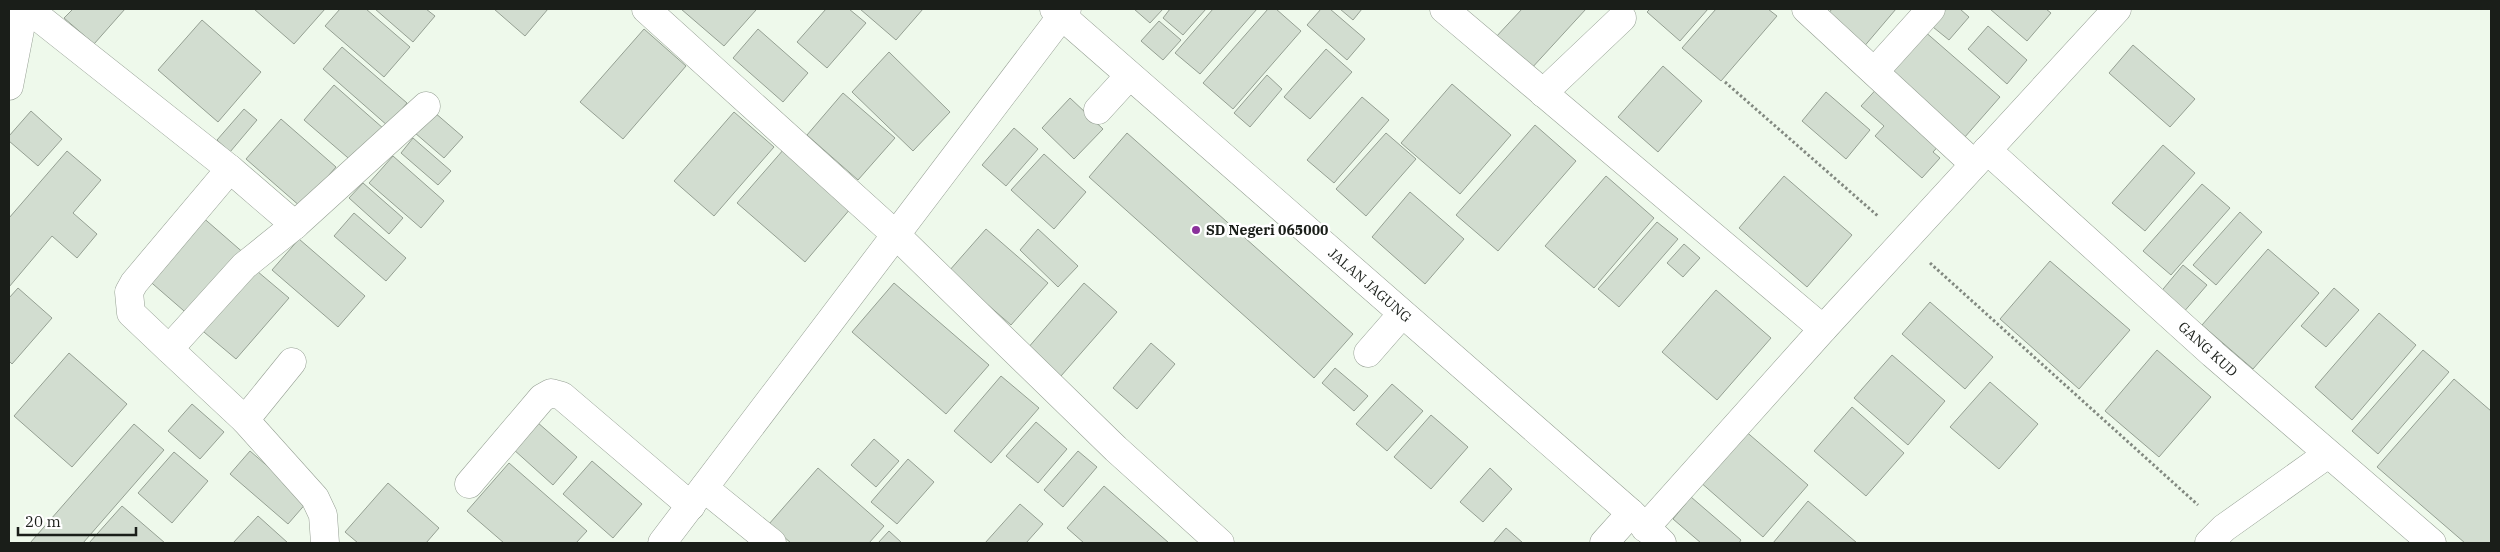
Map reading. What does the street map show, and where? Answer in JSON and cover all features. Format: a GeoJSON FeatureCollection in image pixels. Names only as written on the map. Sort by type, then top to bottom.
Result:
{"type":"FeatureCollection","features":[{"type":"Feature","properties":{"kind":"street"},"geometry":{"type":"LineString","coordinates":[[9,86],[24,9]]}},
{"type":"Feature","properties":{"kind":"street"},"geometry":{"type":"LineString","coordinates":[[28,9],[230,169],[295,225]]}},
{"type":"Feature","properties":{"kind":"street"},"geometry":{"type":"LineString","coordinates":[[646,9],[896,235],[1116,449],[1220,543]]}},
{"type":"Feature","properties":{"kind":"street"},"geometry":{"type":"LineString","coordinates":[[1444,9],[1823,329]]}},
{"type":"Feature","properties":{"kind":"street","name":"GANG KUD"},"geometry":{"type":"LineString","coordinates":[[1806,9],[1875,72],[1981,157],[2432,543]]}},
{"type":"Feature","properties":{"kind":"street"},"geometry":{"type":"LineString","coordinates":[[1875,72],[1931,9]]}},
{"type":"Feature","properties":{"kind":"street"},"geometry":{"type":"LineString","coordinates":[[1604,543],[1646,528],[1823,329],[2117,9]]}},
{"type":"Feature","properties":{"kind":"street"},"geometry":{"type":"LineString","coordinates":[[662,543],[896,235],[1060,11]]}},
{"type":"Feature","properties":{"kind":"street","name":"JALAN JAGUNG"},"geometry":{"type":"LineString","coordinates":[[1060,11],[1129,76],[1646,528]]}},
{"type":"Feature","properties":{"kind":"street"},"geometry":{"type":"LineString","coordinates":[[1543,93],[1622,18]]}},
{"type":"Feature","properties":{"kind":"street"},"geometry":{"type":"LineString","coordinates":[[1098,110],[1129,76]]}},
{"type":"Feature","properties":{"kind":"street"},"geometry":{"type":"LineString","coordinates":[[169,349],[244,266],[295,225],[426,106]]}},
{"type":"Feature","properties":{"kind":"street"},"geometry":{"type":"LineString","coordinates":[[230,169],[134,283],[129,292],[131,313],[245,420],[315,498],[323,515],[325,543]]}},
{"type":"Feature","properties":{"kind":"street"},"geometry":{"type":"LineString","coordinates":[[1368,353],[1402,314]]}},
{"type":"Feature","properties":{"kind":"street"},"geometry":{"type":"LineString","coordinates":[[245,420],[292,362]]}},
{"type":"Feature","properties":{"kind":"street"},"geometry":{"type":"LineString","coordinates":[[468,484],[542,398],[551,393],[562,396],[698,497],[772,543]]}},
{"type":"Feature","properties":{"kind":"street"},"geometry":{"type":"LineString","coordinates":[[2217,536],[2328,454]]}},
{"type":"Feature","properties":{"kind":"path"},"geometry":{"type":"LineString","coordinates":[[1726,82],[1905,240],[2217,536]]}},
{"type":"Feature","properties":{"kind":"building"},"geometry":{"type":"Polygon","coordinates":[[[73,9],[125,9],[94,44],[64,18],[73,9]]]}},
{"type":"Feature","properties":{"kind":"building"},"geometry":{"type":"Polygon","coordinates":[[[254,9],[325,9],[294,44],[254,9]]]}},
{"type":"Feature","properties":{"kind":"building"},"geometry":{"type":"Polygon","coordinates":[[[340,9],[366,9],[410,47],[384,77],[325,26],[340,9]]]}},
{"type":"Feature","properties":{"kind":"building"},"geometry":{"type":"Polygon","coordinates":[[[375,9],[426,9],[435,16],[413,42],[375,9]]]}},
{"type":"Feature","properties":{"kind":"building"},"geometry":{"type":"Polygon","coordinates":[[[494,9],[548,9],[525,36],[494,9]]]}},
{"type":"Feature","properties":{"kind":"building"},"geometry":{"type":"Polygon","coordinates":[[[681,9],[755,9],[756,10],[724,46],[681,9]]]}},
{"type":"Feature","properties":{"kind":"building"},"geometry":{"type":"Polygon","coordinates":[[[826,9],[849,9],[866,23],[827,68],[797,42],[826,9]]]}},
{"type":"Feature","properties":{"kind":"building"},"geometry":{"type":"Polygon","coordinates":[[[860,9],[923,9],[896,40],[860,9]]]}},
{"type":"Feature","properties":{"kind":"building"},"geometry":{"type":"Polygon","coordinates":[[[1134,9],[1163,9],[1150,23],[1134,9]]]}},
{"type":"Feature","properties":{"kind":"building"},"geometry":{"type":"Polygon","coordinates":[[[1170,9],[1206,9],[1183,35],[1163,18],[1170,9]]]}},
{"type":"Feature","properties":{"kind":"building"},"geometry":{"type":"Polygon","coordinates":[[[1213,9],[1257,9],[1200,74],[1175,53],[1213,9]]]}},
{"type":"Feature","properties":{"kind":"building"},"geometry":{"type":"Polygon","coordinates":[[[1268,9],[1276,9],[1301,31],[1233,109],[1203,83],[1268,9]]]}},
{"type":"Feature","properties":{"kind":"building"},"geometry":{"type":"Polygon","coordinates":[[[1321,9],[1330,9],[1365,39],[1347,60],[1307,25],[1321,9]]]}},
{"type":"Feature","properties":{"kind":"building"},"geometry":{"type":"Polygon","coordinates":[[[1340,9],[1362,9],[1353,20],[1340,9]]]}},
{"type":"Feature","properties":{"kind":"building"},"geometry":{"type":"Polygon","coordinates":[[[1522,9],[1586,9],[1530,70],[1495,38],[1522,9]]]}},
{"type":"Feature","properties":{"kind":"building"},"geometry":{"type":"Polygon","coordinates":[[[1650,9],[1708,9],[1680,41],[1647,12],[1650,9]]]}},
{"type":"Feature","properties":{"kind":"building"},"geometry":{"type":"Polygon","coordinates":[[[1716,9],[1768,9],[1777,16],[1721,81],[1682,48],[1716,9]]]}},
{"type":"Feature","properties":{"kind":"building"},"geometry":{"type":"Polygon","coordinates":[[[1832,9],[1896,9],[1862,49],[1825,17],[1832,9]]]}},
{"type":"Feature","properties":{"kind":"building"},"geometry":{"type":"Polygon","coordinates":[[[1941,9],[1960,9],[1969,17],[1949,40],[1928,23],[1941,9]]]}},
{"type":"Feature","properties":{"kind":"building"},"geometry":{"type":"Polygon","coordinates":[[[1990,9],[2046,9],[2051,13],[2027,41],[1990,9]]]}},
{"type":"Feature","properties":{"kind":"building"},"geometry":{"type":"Polygon","coordinates":[[[202,20],[261,72],[218,122],[158,70],[202,20]]]}},
{"type":"Feature","properties":{"kind":"building"},"geometry":{"type":"Polygon","coordinates":[[[1159,21],[1181,40],[1163,60],[1141,41],[1159,21]]]}},
{"type":"Feature","properties":{"kind":"building"},"geometry":{"type":"Polygon","coordinates":[[[1988,26],[2027,60],[2007,84],[1968,49],[1988,26]]]}},
{"type":"Feature","properties":{"kind":"building"},"geometry":{"type":"Polygon","coordinates":[[[644,29],[686,66],[623,139],[580,102],[644,29]]]}},
{"type":"Feature","properties":{"kind":"building"},"geometry":{"type":"Polygon","coordinates":[[[758,29],[808,73],[783,102],[733,58],[758,29]]]}},
{"type":"Feature","properties":{"kind":"building"},"geometry":{"type":"Polygon","coordinates":[[[1923,30],[2000,97],[1964,138],[1887,71],[1923,30]]]}},
{"type":"Feature","properties":{"kind":"building"},"geometry":{"type":"Polygon","coordinates":[[[2133,45],[2195,99],[2170,127],[2109,73],[2133,45]]]}},
{"type":"Feature","properties":{"kind":"building"},"geometry":{"type":"Polygon","coordinates":[[[342,47],[407,103],[388,126],[323,69],[342,47]]]}},
{"type":"Feature","properties":{"kind":"building"},"geometry":{"type":"Polygon","coordinates":[[[1326,49],[1352,72],[1310,119],[1284,97],[1326,49]]]}},
{"type":"Feature","properties":{"kind":"building"},"geometry":{"type":"Polygon","coordinates":[[[889,52],[950,112],[913,151],[852,92],[889,52]]]}},
{"type":"Feature","properties":{"kind":"building"},"geometry":{"type":"Polygon","coordinates":[[[1663,66],[1702,101],[1658,152],[1618,117],[1663,66]]]}},
{"type":"Feature","properties":{"kind":"building"},"geometry":{"type":"Polygon","coordinates":[[[1267,75],[1282,89],[1250,127],[1234,113],[1267,75]]]}},
{"type":"Feature","properties":{"kind":"building"},"geometry":{"type":"Polygon","coordinates":[[[1452,84],[1511,135],[1460,194],[1401,143],[1452,84]]]}},
{"type":"Feature","properties":{"kind":"building"},"geometry":{"type":"Polygon","coordinates":[[[1881,84],[1944,140],[1933,152],[1940,158],[1922,178],[1875,136],[1884,126],[1861,106],[1881,84]]]}},
{"type":"Feature","properties":{"kind":"building"},"geometry":{"type":"Polygon","coordinates":[[[334,85],[384,129],[354,163],[304,120],[334,85]]]}},
{"type":"Feature","properties":{"kind":"building"},"geometry":{"type":"Polygon","coordinates":[[[1826,92],[1870,130],[1846,159],[1802,121],[1826,92]]]}},
{"type":"Feature","properties":{"kind":"building"},"geometry":{"type":"Polygon","coordinates":[[[843,93],[895,138],[858,180],[807,135],[843,93]]]}},
{"type":"Feature","properties":{"kind":"building"},"geometry":{"type":"Polygon","coordinates":[[[1362,97],[1389,120],[1334,183],[1307,160],[1362,97]]]}},
{"type":"Feature","properties":{"kind":"building"},"geometry":{"type":"Polygon","coordinates":[[[1070,98],[1103,129],[1074,159],[1042,128],[1070,98]]]}},
{"type":"Feature","properties":{"kind":"building"},"geometry":{"type":"Polygon","coordinates":[[[244,109],[257,120],[230,152],[217,140],[244,109]]]}},
{"type":"Feature","properties":{"kind":"building"},"geometry":{"type":"Polygon","coordinates":[[[31,111],[62,139],[38,166],[9,141],[9,136],[31,111]]]}},
{"type":"Feature","properties":{"kind":"building"},"geometry":{"type":"Polygon","coordinates":[[[434,112],[463,137],[444,158],[415,133],[434,112]]]}},
{"type":"Feature","properties":{"kind":"building"},"geometry":{"type":"Polygon","coordinates":[[[734,112],[774,147],[714,216],[674,181],[734,112]]]}},
{"type":"Feature","properties":{"kind":"building"},"geometry":{"type":"Polygon","coordinates":[[[281,119],[336,167],[301,207],[246,159],[281,119]]]}},
{"type":"Feature","properties":{"kind":"building"},"geometry":{"type":"Polygon","coordinates":[[[1535,125],[1576,161],[1498,251],[1456,215],[1535,125]]]}},
{"type":"Feature","properties":{"kind":"building"},"geometry":{"type":"Polygon","coordinates":[[[1014,128],[1038,149],[1006,186],[982,165],[1014,128]]]}},
{"type":"Feature","properties":{"kind":"building"},"geometry":{"type":"Polygon","coordinates":[[[1127,133],[1353,334],[1314,378],[1089,177],[1127,133]]]}},
{"type":"Feature","properties":{"kind":"building"},"geometry":{"type":"Polygon","coordinates":[[[1386,133],[1416,159],[1366,216],[1336,189],[1386,133]]]}},
{"type":"Feature","properties":{"kind":"building"},"geometry":{"type":"Polygon","coordinates":[[[413,138],[451,171],[438,185],[401,153],[413,138]]]}},
{"type":"Feature","properties":{"kind":"building"},"geometry":{"type":"Polygon","coordinates":[[[2163,145],[2195,173],[2145,231],[2112,203],[2163,145]]]}},
{"type":"Feature","properties":{"kind":"building"},"geometry":{"type":"Polygon","coordinates":[[[784,149],[851,208],[805,262],[737,203],[784,149]]]}},
{"type":"Feature","properties":{"kind":"building"},"geometry":{"type":"Polygon","coordinates":[[[67,151],[101,180],[73,213],[97,234],[77,258],[52,236],[9,287],[9,218],[67,151]]]}},
{"type":"Feature","properties":{"kind":"building"},"geometry":{"type":"Polygon","coordinates":[[[1044,154],[1086,192],[1054,229],[1011,190],[1044,154]]]}},
{"type":"Feature","properties":{"kind":"building"},"geometry":{"type":"Polygon","coordinates":[[[393,156],[444,201],[421,228],[369,183],[393,156]]]}},
{"type":"Feature","properties":{"kind":"building"},"geometry":{"type":"Polygon","coordinates":[[[1606,176],[1654,218],[1594,288],[1545,246],[1606,176]]]}},
{"type":"Feature","properties":{"kind":"building"},"geometry":{"type":"Polygon","coordinates":[[[1784,176],[1852,235],[1807,287],[1739,228],[1784,176]]]}},
{"type":"Feature","properties":{"kind":"building"},"geometry":{"type":"Polygon","coordinates":[[[363,183],[403,218],[389,234],[349,198],[363,183]]]}},
{"type":"Feature","properties":{"kind":"building"},"geometry":{"type":"Polygon","coordinates":[[[2202,184],[2230,208],[2171,275],[2143,251],[2202,184]]]}},
{"type":"Feature","properties":{"kind":"building"},"geometry":{"type":"Polygon","coordinates":[[[1410,192],[1464,239],[1425,284],[1372,237],[1410,192]]]}},
{"type":"Feature","properties":{"kind":"building"},"geometry":{"type":"Polygon","coordinates":[[[2240,212],[2262,232],[2216,285],[2193,265],[2240,212]]]}},
{"type":"Feature","properties":{"kind":"building"},"geometry":{"type":"Polygon","coordinates":[[[354,213],[406,258],[386,281],[334,236],[354,213]]]}},
{"type":"Feature","properties":{"kind":"building"},"geometry":{"type":"Polygon","coordinates":[[[200,215],[246,255],[191,317],[146,278],[200,215]]]}},
{"type":"Feature","properties":{"kind":"building"},"geometry":{"type":"Polygon","coordinates":[[[1657,222],[1678,239],[1619,307],[1598,289],[1657,222]]]}},
{"type":"Feature","properties":{"kind":"building"},"geometry":{"type":"Polygon","coordinates":[[[986,229],[1048,283],[1011,325],[949,271],[986,229]]]}},
{"type":"Feature","properties":{"kind":"building"},"geometry":{"type":"Polygon","coordinates":[[[1038,229],[1078,266],[1058,287],[1020,250],[1038,229]]]}},
{"type":"Feature","properties":{"kind":"building"},"geometry":{"type":"Polygon","coordinates":[[[299,239],[365,296],[338,327],[272,270],[299,239]]]}},
{"type":"Feature","properties":{"kind":"building"},"geometry":{"type":"Polygon","coordinates":[[[1684,244],[1700,258],[1683,277],[1667,263],[1684,244]]]}},
{"type":"Feature","properties":{"kind":"building"},"geometry":{"type":"Polygon","coordinates":[[[2268,249],[2319,293],[2253,369],[2202,325],[2268,249]]]}},
{"type":"Feature","properties":{"kind":"building"},"geometry":{"type":"Polygon","coordinates":[[[2050,261],[2130,330],[2079,389],[2000,319],[2050,261]]]}},
{"type":"Feature","properties":{"kind":"building"},"geometry":{"type":"Polygon","coordinates":[[[2183,265],[2207,285],[2182,314],[2159,294],[2183,265]]]}},
{"type":"Feature","properties":{"kind":"building"},"geometry":{"type":"Polygon","coordinates":[[[251,266],[289,298],[236,359],[198,327],[251,266]]]}},
{"type":"Feature","properties":{"kind":"building"},"geometry":{"type":"Polygon","coordinates":[[[894,283],[989,365],[946,414],[852,332],[894,283]]]}},
{"type":"Feature","properties":{"kind":"building"},"geometry":{"type":"Polygon","coordinates":[[[1084,283],[1117,312],[1054,384],[1021,356],[1084,283]]]}},
{"type":"Feature","properties":{"kind":"building"},"geometry":{"type":"Polygon","coordinates":[[[18,288],[52,318],[12,364],[9,361],[9,298],[18,288]]]}},
{"type":"Feature","properties":{"kind":"building"},"geometry":{"type":"Polygon","coordinates":[[[2334,288],[2359,310],[2326,347],[2301,326],[2334,288]]]}},
{"type":"Feature","properties":{"kind":"building"},"geometry":{"type":"Polygon","coordinates":[[[1716,290],[1771,338],[1717,400],[1662,352],[1716,290]]]}},
{"type":"Feature","properties":{"kind":"building"},"geometry":{"type":"Polygon","coordinates":[[[1930,302],[1993,357],[1965,389],[1902,334],[1930,302]]]}},
{"type":"Feature","properties":{"kind":"building"},"geometry":{"type":"Polygon","coordinates":[[[2379,313],[2416,345],[2352,420],[2315,387],[2379,313]]]}},
{"type":"Feature","properties":{"kind":"building"},"geometry":{"type":"Polygon","coordinates":[[[1151,343],[1175,364],[1137,409],[1113,388],[1151,343]]]}},
{"type":"Feature","properties":{"kind":"building"},"geometry":{"type":"Polygon","coordinates":[[[2157,350],[2211,397],[2159,457],[2105,411],[2157,350]]]}},
{"type":"Feature","properties":{"kind":"building"},"geometry":{"type":"Polygon","coordinates":[[[2423,350],[2449,372],[2378,454],[2352,431],[2423,350]]]}},
{"type":"Feature","properties":{"kind":"building"},"geometry":{"type":"Polygon","coordinates":[[[69,353],[127,404],[72,467],[14,416],[69,353]]]}},
{"type":"Feature","properties":{"kind":"building"},"geometry":{"type":"Polygon","coordinates":[[[1892,355],[1945,401],[1908,445],[1854,398],[1892,355]]]}},
{"type":"Feature","properties":{"kind":"building"},"geometry":{"type":"Polygon","coordinates":[[[1335,368],[1368,396],[1354,411],[1322,383],[1335,368]]]}},
{"type":"Feature","properties":{"kind":"building"},"geometry":{"type":"Polygon","coordinates":[[[1001,376],[1039,408],[991,463],[954,431],[1001,376]]]}},
{"type":"Feature","properties":{"kind":"building"},"geometry":{"type":"Polygon","coordinates":[[[2454,379],[2491,411],[2491,543],[2465,543],[2377,467],[2454,379]]]}},
{"type":"Feature","properties":{"kind":"building"},"geometry":{"type":"Polygon","coordinates":[[[1990,382],[2038,424],[1999,469],[1950,427],[1990,382]]]}},
{"type":"Feature","properties":{"kind":"building"},"geometry":{"type":"Polygon","coordinates":[[[1392,384],[1423,411],[1387,451],[1356,424],[1392,384]]]}},
{"type":"Feature","properties":{"kind":"building"},"geometry":{"type":"Polygon","coordinates":[[[192,404],[224,432],[200,459],[168,431],[192,404]]]}},
{"type":"Feature","properties":{"kind":"building"},"geometry":{"type":"Polygon","coordinates":[[[1852,407],[1904,453],[1866,496],[1814,451],[1852,407]]]}},
{"type":"Feature","properties":{"kind":"building"},"geometry":{"type":"Polygon","coordinates":[[[1431,415],[1468,447],[1431,489],[1394,457],[1431,415]]]}},
{"type":"Feature","properties":{"kind":"building"},"geometry":{"type":"Polygon","coordinates":[[[537,422],[577,457],[553,485],[513,449],[537,422]]]}},
{"type":"Feature","properties":{"kind":"building"},"geometry":{"type":"Polygon","coordinates":[[[1036,422],[1067,449],[1038,483],[1006,456],[1036,422]]]}},
{"type":"Feature","properties":{"kind":"building"},"geometry":{"type":"Polygon","coordinates":[[[134,424],[164,450],[83,543],[30,543],[134,424]]]}},
{"type":"Feature","properties":{"kind":"building"},"geometry":{"type":"Polygon","coordinates":[[[1743,429],[1808,485],[1763,537],[1699,481],[1743,429]]]}},
{"type":"Feature","properties":{"kind":"building"},"geometry":{"type":"Polygon","coordinates":[[[874,439],[899,461],[876,487],[851,465],[874,439]]]}},
{"type":"Feature","properties":{"kind":"building"},"geometry":{"type":"Polygon","coordinates":[[[250,451],[308,501],[288,524],[230,474],[250,451]]]}},
{"type":"Feature","properties":{"kind":"building"},"geometry":{"type":"Polygon","coordinates":[[[1078,451],[1097,467],[1063,507],[1044,490],[1078,451]]]}},
{"type":"Feature","properties":{"kind":"building"},"geometry":{"type":"Polygon","coordinates":[[[174,452],[208,481],[172,523],[138,493],[174,452]]]}},
{"type":"Feature","properties":{"kind":"building"},"geometry":{"type":"Polygon","coordinates":[[[908,459],[934,482],[897,524],[871,502],[908,459]]]}},
{"type":"Feature","properties":{"kind":"building"},"geometry":{"type":"Polygon","coordinates":[[[592,461],[642,504],[613,538],[563,494],[592,461]]]}},
{"type":"Feature","properties":{"kind":"building"},"geometry":{"type":"Polygon","coordinates":[[[509,463],[587,531],[576,543],[504,543],[467,511],[509,463]]]}},
{"type":"Feature","properties":{"kind":"building"},"geometry":{"type":"Polygon","coordinates":[[[818,468],[884,526],[869,543],[791,543],[769,524],[818,468]]]}},
{"type":"Feature","properties":{"kind":"building"},"geometry":{"type":"Polygon","coordinates":[[[1490,468],[1512,489],[1483,522],[1460,502],[1490,468]]]}},
{"type":"Feature","properties":{"kind":"building"},"geometry":{"type":"Polygon","coordinates":[[[388,483],[439,528],[426,543],[358,543],[345,532],[388,483]]]}},
{"type":"Feature","properties":{"kind":"building"},"geometry":{"type":"Polygon","coordinates":[[[1104,486],[1169,543],[1084,543],[1067,528],[1104,486]]]}},
{"type":"Feature","properties":{"kind":"building"},"geometry":{"type":"Polygon","coordinates":[[[1691,497],[1741,540],[1739,543],[1701,543],[1673,519],[1691,497]]]}},
{"type":"Feature","properties":{"kind":"building"},"geometry":{"type":"Polygon","coordinates":[[[1808,501],[1857,543],[1773,543],[1808,501]]]}},
{"type":"Feature","properties":{"kind":"building"},"geometry":{"type":"Polygon","coordinates":[[[1020,504],[1043,524],[1026,543],[985,543],[1020,504]]]}},
{"type":"Feature","properties":{"kind":"building"},"geometry":{"type":"Polygon","coordinates":[[[122,506],[165,543],[89,543],[122,506]]]}},
{"type":"Feature","properties":{"kind":"building"},"geometry":{"type":"Polygon","coordinates":[[[258,516],[288,543],[233,543],[258,516]]]}},
{"type":"Feature","properties":{"kind":"building"},"geometry":{"type":"Polygon","coordinates":[[[1506,528],[1523,543],[1493,543],[1506,528]]]}},
{"type":"Feature","properties":{"kind":"building"},"geometry":{"type":"Polygon","coordinates":[[[889,531],[902,543],[878,543],[889,531]]]}},
{"type":"Feature","properties":{"kind":"place","name":"SD Negeri 065000"},"geometry":{"type":"Point","coordinates":[1196,230]}}]}
